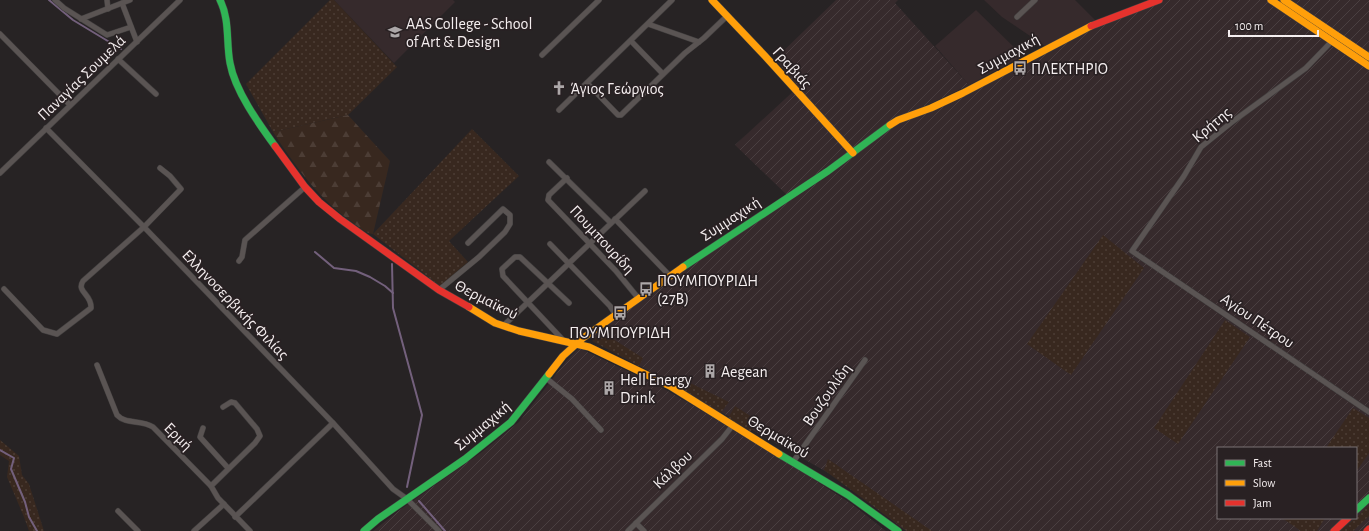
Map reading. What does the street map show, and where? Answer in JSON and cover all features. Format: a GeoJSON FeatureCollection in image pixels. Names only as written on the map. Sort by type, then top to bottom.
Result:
{"type":"FeatureCollection","features":[{"type":"Feature","properties":{"kind":"street"},"geometry":{"type":"LineString","coordinates":[[55,0],[81,19],[107,35],[131,27]]}},
{"type":"Feature","properties":{"kind":"street"},"geometry":{"type":"LineString","coordinates":[[107,0],[108,9]]}},
{"type":"Feature","properties":{"kind":"street"},"geometry":{"type":"LineString","coordinates":[[81,19],[130,0]]}},
{"type":"Feature","properties":{"kind":"street","name":"Παναγίας Σουμελά"},"geometry":{"type":"LineString","coordinates":[[0,173],[179,0]]}},
{"type":"Feature","properties":{"kind":"street","name":"Θερμαϊκού"},"geometry":{"type":"LineString","coordinates":[[220,0],[224,8],[226,18],[230,64],[240,92],[266,134],[305,187],[319,202],[340,219],[439,290],[503,326],[525,333],[563,340],[589,347],[670,386],[848,495],[898,531]]}},
{"type":"Feature","properties":{"kind":"street"},"geometry":{"type":"LineString","coordinates":[[542,55],[599,0]]}},
{"type":"Feature","properties":{"kind":"street"},"geometry":{"type":"LineString","coordinates":[[559,110],[672,0]]}},
{"type":"Feature","properties":{"kind":"street","name":"Γραβιάς"},"geometry":{"type":"LineString","coordinates":[[712,0],[853,153]]}},
{"type":"Feature","properties":{"kind":"street"},"geometry":{"type":"LineString","coordinates":[[1017,17],[1035,0]]}},
{"type":"Feature","properties":{"kind":"street","name":"Συμμαχική"},"geometry":{"type":"LineString","coordinates":[[364,531],[378,519],[465,459],[511,422],[563,356],[576,343],[728,235],[799,191],[898,120],[931,108],[963,93],[1053,44],[1089,27],[1159,0]]}},
{"type":"Feature","properties":{"kind":"street"},"geometry":{"type":"LineString","coordinates":[[1271,0],[1369,66]]}},
{"type":"Feature","properties":{"kind":"street"},"geometry":{"type":"LineString","coordinates":[[1284,0],[1369,57]]}},
{"type":"Feature","properties":{"kind":"street"},"geometry":{"type":"LineString","coordinates":[[122,3],[137,42]]}},
{"type":"Feature","properties":{"kind":"street"},"geometry":{"type":"LineString","coordinates":[[587,83],[618,115],[621,116],[663,74],[727,16]]}},
{"type":"Feature","properties":{"kind":"street"},"geometry":{"type":"LineString","coordinates":[[648,24],[699,42]]}},
{"type":"Feature","properties":{"kind":"street"},"geometry":{"type":"LineString","coordinates":[[0,34],[70,105]]}},
{"type":"Feature","properties":{"kind":"street"},"geometry":{"type":"LineString","coordinates":[[631,40],[663,74]]}},
{"type":"Feature","properties":{"kind":"street","name":"Κρήτης"},"geometry":{"type":"LineString","coordinates":[[1132,250],[1184,176],[1201,147],[1232,122],[1306,68],[1332,41]]}},
{"type":"Feature","properties":{"kind":"street"},"geometry":{"type":"LineString","coordinates":[[118,59],[156,94]]}},
{"type":"Feature","properties":{"kind":"street","name":"Ελληνοσερβικής Φιλίας"},"geometry":{"type":"LineString","coordinates":[[46,128],[144,226],[333,423],[393,489],[407,499],[439,531]]}},
{"type":"Feature","properties":{"kind":"street"},"geometry":{"type":"LineString","coordinates":[[549,162],[670,276]]}},
{"type":"Feature","properties":{"kind":"street"},"geometry":{"type":"LineString","coordinates":[[4,290],[43,330],[57,334],[91,308],[91,301],[80,285],[83,281],[144,226],[181,189],[170,176],[160,168]]}},
{"type":"Feature","properties":{"kind":"street","name":"Πουμπουρίδη"},"geometry":{"type":"LineString","coordinates":[[567,178],[548,197],[548,200],[616,271],[639,299]]}},
{"type":"Feature","properties":{"kind":"street"},"geometry":{"type":"LineString","coordinates":[[239,261],[242,257],[245,240],[305,187]]}},
{"type":"Feature","properties":{"kind":"street"},"geometry":{"type":"LineString","coordinates":[[503,326],[645,191]]}},
{"type":"Feature","properties":{"kind":"street"},"geometry":{"type":"LineString","coordinates":[[439,290],[479,257],[505,232],[510,224],[510,215],[503,209],[468,243]]}},
{"type":"Feature","properties":{"kind":"street"},"geometry":{"type":"LineString","coordinates":[[550,244],[610,306],[616,315]]}},
{"type":"Feature","properties":{"kind":"street","name":"Αγίου Πέτρου"},"geometry":{"type":"LineString","coordinates":[[1132,250],[1369,412]]}},
{"type":"Feature","properties":{"kind":"street"},"geometry":{"type":"LineString","coordinates":[[563,340],[502,276],[503,267],[515,257],[520,257],[569,303]]}},
{"type":"Feature","properties":{"kind":"street","name":"Βουζουλίδη"},"geometry":{"type":"LineString","coordinates":[[793,462],[865,360]]}},
{"type":"Feature","properties":{"kind":"street","name":"Ερμή"},"geometry":{"type":"LineString","coordinates":[[97,365],[117,415],[125,421],[142,422],[152,427],[211,486],[235,517],[250,531]]}},
{"type":"Feature","properties":{"kind":"street"},"geometry":{"type":"LineString","coordinates":[[546,378],[572,399],[601,430]]}},
{"type":"Feature","properties":{"kind":"street"},"geometry":{"type":"LineString","coordinates":[[211,486],[255,443],[260,436],[257,429],[235,403],[231,402],[223,407]]}},
{"type":"Feature","properties":{"kind":"street"},"geometry":{"type":"LineString","coordinates":[[235,517],[333,423]]}},
{"type":"Feature","properties":{"kind":"street","name":"Κάλβου"},"geometry":{"type":"LineString","coordinates":[[628,531],[725,435],[733,425]]}},
{"type":"Feature","properties":{"kind":"street"},"geometry":{"type":"LineString","coordinates":[[203,428],[200,437],[228,468]]}},
{"type":"Feature","properties":{"kind":"street"},"geometry":{"type":"LineString","coordinates":[[1357,509],[1369,498]]}},
{"type":"Feature","properties":{"kind":"street"},"geometry":{"type":"LineString","coordinates":[[194,531],[224,504]]}},
{"type":"Feature","properties":{"kind":"street"},"geometry":{"type":"LineString","coordinates":[[118,511],[138,531]]}},
{"type":"Feature","properties":{"kind":"street"},"geometry":{"type":"LineString","coordinates":[[1334,531],[1347,519]]}},
{"type":"Feature","properties":{"kind":"street"},"geometry":{"type":"LineString","coordinates":[[636,523],[644,531]]}},
{"type":"Feature","properties":{"kind":"shaded area","name":"AAS College - School of Art & Design"},"geometry":{"type":"Polygon","coordinates":[[[334,0],[453,0],[455,2],[394,63],[334,0]]]}},
{"type":"Feature","properties":{"kind":"shaded area"},"geometry":{"type":"Polygon","coordinates":[[[836,0],[898,0],[895,3],[969,85],[932,103],[895,118],[787,195],[735,145],[798,87],[775,59],[836,0]]]}},
{"type":"Feature","properties":{"kind":"shaded area"},"geometry":{"type":"Polygon","coordinates":[[[984,0],[1075,0],[1096,21],[1045,46],[1002,17],[984,0]]]}},
{"type":"Feature","properties":{"kind":"shaded area"},"geometry":{"type":"Polygon","coordinates":[[[1150,0],[1369,0],[1369,531],[906,531],[839,479],[589,337],[713,251],[831,174],[897,124],[1150,0]]]}},
{"type":"Feature","properties":{"kind":"shaded area"},"geometry":{"type":"Polygon","coordinates":[[[976,10],[1023,56],[969,85],[935,46],[976,10]]]}},
{"type":"Feature","properties":{"kind":"shaded area"},"geometry":{"type":"Polygon","coordinates":[[[579,348],[661,387],[699,409],[852,504],[886,531],[373,531],[397,512],[482,452],[519,422],[567,360],[579,348]]]}},
{"type":"Feature","properties":{"kind":"green space"},"geometry":{"type":"Polygon","coordinates":[[[330,0],[334,0],[397,67],[348,115],[273,132],[246,84],[330,0]]]}},
{"type":"Feature","properties":{"kind":"green space"},"geometry":{"type":"Polygon","coordinates":[[[348,115],[390,161],[373,234],[365,231],[352,222],[318,192],[290,157],[273,132],[348,115]]]}},
{"type":"Feature","properties":{"kind":"green space"},"geometry":{"type":"Polygon","coordinates":[[[472,129],[519,176],[449,241],[468,262],[440,286],[373,234],[472,129]]]}},
{"type":"Feature","properties":{"kind":"green space"},"geometry":{"type":"Polygon","coordinates":[[[1103,235],[1144,268],[1071,375],[1027,344],[1103,235]]]}},
{"type":"Feature","properties":{"kind":"green space"},"geometry":{"type":"Polygon","coordinates":[[[1225,320],[1250,337],[1178,444],[1154,428],[1225,320]]]}},
{"type":"Feature","properties":{"kind":"green space"},"geometry":{"type":"Polygon","coordinates":[[[602,332],[643,358],[639,366],[592,341],[602,332]]]}},
{"type":"Feature","properties":{"kind":"green space"},"geometry":{"type":"Polygon","coordinates":[[[684,380],[729,402],[720,414],[678,390],[684,380]]]}},
{"type":"Feature","properties":{"kind":"green space"},"geometry":{"type":"Polygon","coordinates":[[[735,406],[758,421],[750,433],[727,420],[735,406]]]}},
{"type":"Feature","properties":{"kind":"green space"},"geometry":{"type":"Polygon","coordinates":[[[1353,408],[1369,418],[1369,453],[1357,471],[1357,447],[1327,447],[1353,408]]]}},
{"type":"Feature","properties":{"kind":"green space"},"geometry":{"type":"Polygon","coordinates":[[[0,440],[19,456],[22,475],[29,484],[44,531],[29,531],[7,477],[9,461],[0,455],[0,440]]]}},
{"type":"Feature","properties":{"kind":"green space"},"geometry":{"type":"Polygon","coordinates":[[[828,459],[932,531],[907,531],[824,470],[828,459]]]}},
{"type":"Feature","properties":{"kind":"green space"},"geometry":{"type":"Polygon","coordinates":[[[1369,505],[1369,516],[1353,531],[1340,531],[1355,519],[1357,519],[1357,517],[1369,505]]]}},
{"type":"Feature","properties":{"kind":"green space"},"geometry":{"type":"Polygon","coordinates":[[[1283,519],[1324,519],[1317,531],[1301,531],[1283,519]]]}},
{"type":"Feature","properties":{"kind":"waterway"},"geometry":{"type":"LineString","coordinates":[[49,0],[73,20],[121,49]]}},
{"type":"Feature","properties":{"kind":"waterway"},"geometry":{"type":"LineString","coordinates":[[315,252],[334,268],[356,271],[370,277],[393,293]]}},
{"type":"Feature","properties":{"kind":"waterway"},"geometry":{"type":"LineString","coordinates":[[392,264],[393,308],[422,415],[407,487]]}},
{"type":"Feature","properties":{"kind":"waterway"},"geometry":{"type":"LineString","coordinates":[[0,450],[14,458],[11,469],[25,502],[29,517],[37,531]]}},
{"type":"Feature","properties":{"kind":"waterway"},"geometry":{"type":"LineString","coordinates":[[419,501],[445,531]]}},
{"type":"Feature","properties":{"kind":"traffic: fast"},"geometry":{"type":"LineString","coordinates":[[220,0],[225,15],[230,63],[237,85],[248,107],[275,146]]}},
{"type":"Feature","properties":{"kind":"traffic: fast"},"geometry":{"type":"LineString","coordinates":[[683,267],[828,171],[890,125]]}},
{"type":"Feature","properties":{"kind":"traffic: fast"},"geometry":{"type":"LineString","coordinates":[[364,531],[378,519],[465,459],[511,422],[549,374]]}},
{"type":"Feature","properties":{"kind":"traffic: fast"},"geometry":{"type":"LineString","coordinates":[[779,454],[848,495],[898,531]]}},
{"type":"Feature","properties":{"kind":"traffic: fast"},"geometry":{"type":"LineString","coordinates":[[1357,509],[1369,498]]}},
{"type":"Feature","properties":{"kind":"traffic: slow"},"geometry":{"type":"LineString","coordinates":[[712,0],[853,153]]}},
{"type":"Feature","properties":{"kind":"traffic: slow"},"geometry":{"type":"LineString","coordinates":[[1271,0],[1369,66]]}},
{"type":"Feature","properties":{"kind":"traffic: slow"},"geometry":{"type":"LineString","coordinates":[[1284,0],[1369,57]]}},
{"type":"Feature","properties":{"kind":"traffic: slow"},"geometry":{"type":"LineString","coordinates":[[890,125],[898,120],[931,108],[963,93],[1091,26]]}},
{"type":"Feature","properties":{"kind":"traffic: slow"},"geometry":{"type":"LineString","coordinates":[[549,374],[563,356],[583,338],[683,267]]}},
{"type":"Feature","properties":{"kind":"traffic: slow"},"geometry":{"type":"LineString","coordinates":[[469,307],[495,323],[519,331],[589,347],[670,386],[779,454]]}},
{"type":"Feature","properties":{"kind":"traffic: jam"},"geometry":{"type":"LineString","coordinates":[[1091,26],[1159,0]]}},
{"type":"Feature","properties":{"kind":"traffic: jam"},"geometry":{"type":"LineString","coordinates":[[275,146],[305,187],[319,202],[340,219],[439,290],[469,307]]}},
{"type":"Feature","properties":{"kind":"traffic: jam"},"geometry":{"type":"LineString","coordinates":[[1334,531],[1347,519]]}},
{"type":"Feature","properties":{"kind":"place","name":"AAS College - School of Art & Design"},"geometry":{"type":"Point","coordinates":[395,32]}},
{"type":"Feature","properties":{"kind":"place","name":"ΠΛΕΚΤΗΡΙΟ"},"geometry":{"type":"Point","coordinates":[1020,68]}},
{"type":"Feature","properties":{"kind":"place","name":"Άγιος Γεώργιος"},"geometry":{"type":"Point","coordinates":[559,88]}},
{"type":"Feature","properties":{"kind":"place","name":"ΠΟΥΜΠΟΥΡΙΔΗ (27Β)"},"geometry":{"type":"Point","coordinates":[646,289]}},
{"type":"Feature","properties":{"kind":"place","name":"ΠΟΥΜΠΟΥΡΙΔΗ"},"geometry":{"type":"Point","coordinates":[620,313]}},
{"type":"Feature","properties":{"kind":"place","name":"Aegean"},"geometry":{"type":"Point","coordinates":[710,371]}},
{"type":"Feature","properties":{"kind":"place","name":"Hell Energy Drink"},"geometry":{"type":"Point","coordinates":[609,388]}}]}
